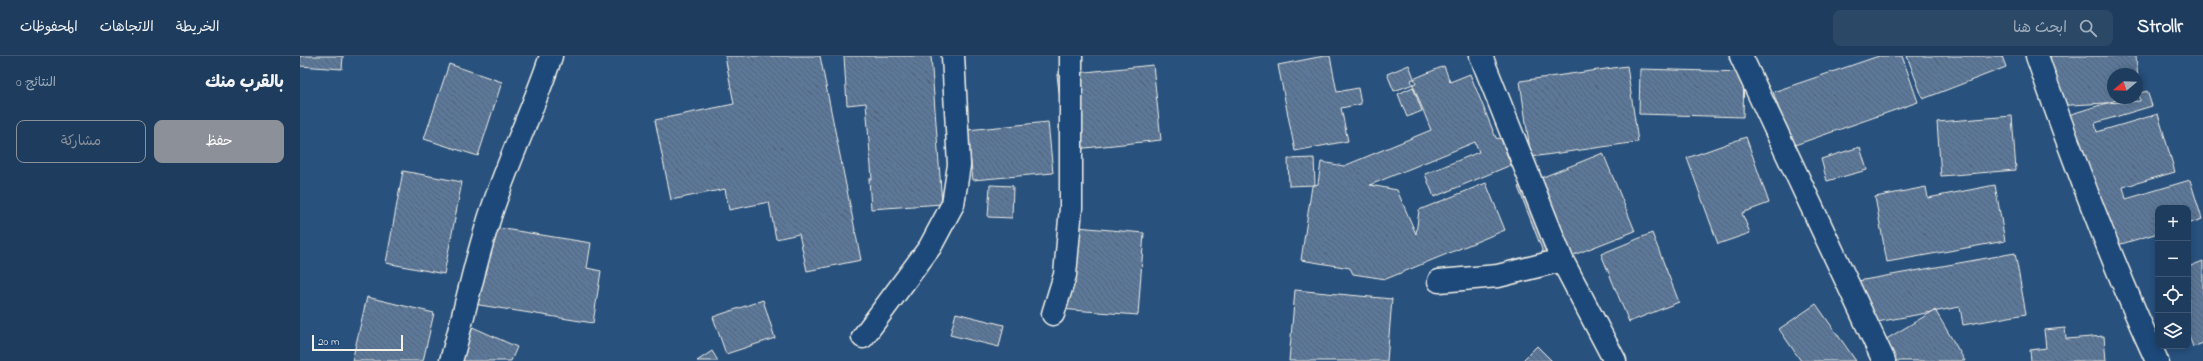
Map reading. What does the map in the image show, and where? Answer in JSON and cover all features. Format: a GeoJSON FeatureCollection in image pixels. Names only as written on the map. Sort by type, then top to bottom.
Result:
{"type":"FeatureCollection","features":[{"type":"Feature","properties":{"kind":"street"},"geometry":{"type":"LineString","coordinates":[[451,361],[486,226],[506,172],[538,98],[551,56]]}},
{"type":"Feature","properties":{"kind":"street"},"geometry":{"type":"LineString","coordinates":[[863,337],[930,247],[953,204],[959,165],[954,56]]}},
{"type":"Feature","properties":{"kind":"street"},"geometry":{"type":"LineString","coordinates":[[1053,314],[1065,275],[1071,208],[1071,56]]}},
{"type":"Feature","properties":{"kind":"street"},"geometry":{"type":"LineString","coordinates":[[1480,56],[1562,260],[1615,361]]}},
{"type":"Feature","properties":{"kind":"street"},"geometry":{"type":"LineString","coordinates":[[1741,56],[1884,361]]}},
{"type":"Feature","properties":{"kind":"street"},"geometry":{"type":"LineString","coordinates":[[2037,56],[2077,170],[2131,303],[2157,361]]}},
{"type":"Feature","properties":{"kind":"street"},"geometry":{"type":"LineString","coordinates":[[1439,281],[1498,276],[1562,260]]}},
{"type":"Feature","properties":{"kind":"building"},"geometry":{"type":"Polygon","coordinates":[[[300,56],[343,56],[342,69],[300,66],[300,56]]]}},
{"type":"Feature","properties":{"kind":"building"},"geometry":{"type":"Polygon","coordinates":[[[725,56],[820,56],[861,260],[807,271],[799,234],[776,239],[769,202],[729,210],[725,189],[671,200],[655,120],[734,104],[725,56]]]}},
{"type":"Feature","properties":{"kind":"building"},"geometry":{"type":"Polygon","coordinates":[[[844,56],[931,56],[942,204],[871,209],[869,179],[872,179],[866,103],[847,105],[844,56]]]}},
{"type":"Feature","properties":{"kind":"building"},"geometry":{"type":"Polygon","coordinates":[[[1330,56],[1337,92],[1358,88],[1361,104],[1341,108],[1348,141],[1295,151],[1278,65],[1330,56]]]}},
{"type":"Feature","properties":{"kind":"building"},"geometry":{"type":"Polygon","coordinates":[[[1879,56],[1902,56],[1918,102],[1792,146],[1773,92],[1879,56]]]}},
{"type":"Feature","properties":{"kind":"building"},"geometry":{"type":"Polygon","coordinates":[[[1907,56],[2002,56],[2006,67],[1923,99],[1907,56]]]}},
{"type":"Feature","properties":{"kind":"building"},"geometry":{"type":"Polygon","coordinates":[[[2050,56],[2136,56],[2137,68],[2107,68],[2107,103],[2054,106],[2050,56]]]}},
{"type":"Feature","properties":{"kind":"building"},"geometry":{"type":"Polygon","coordinates":[[[449,64],[502,82],[478,156],[424,139],[449,64]]]}},
{"type":"Feature","properties":{"kind":"building"},"geometry":{"type":"Polygon","coordinates":[[[1153,65],[1161,140],[1066,150],[1057,75],[1153,65]]]}},
{"type":"Feature","properties":{"kind":"building"},"geometry":{"type":"Polygon","coordinates":[[[1409,65],[1416,83],[1394,91],[1387,74],[1409,65]]]}},
{"type":"Feature","properties":{"kind":"building"},"geometry":{"type":"Polygon","coordinates":[[[1444,66],[1450,82],[1470,74],[1496,138],[1501,139],[1511,165],[1434,197],[1425,174],[1479,152],[1475,142],[1370,185],[1397,190],[1416,234],[1419,210],[1486,183],[1505,230],[1386,279],[1353,274],[1350,268],[1301,260],[1312,186],[1318,184],[1321,162],[1344,166],[1431,130],[1411,80],[1444,66]]]}},
{"type":"Feature","properties":{"kind":"building"},"geometry":{"type":"Polygon","coordinates":[[[1627,66],[1638,142],[1531,157],[1520,81],[1627,66]]]}},
{"type":"Feature","properties":{"kind":"building"},"geometry":{"type":"Polygon","coordinates":[[[1640,69],[1744,72],[1743,117],[1639,114],[1640,69]]]}},
{"type":"Feature","properties":{"kind":"building"},"geometry":{"type":"Polygon","coordinates":[[[1413,87],[1422,111],[1407,117],[1398,94],[1413,87]]]}},
{"type":"Feature","properties":{"kind":"building"},"geometry":{"type":"Polygon","coordinates":[[[2147,91],[2152,106],[2095,123],[2097,132],[2158,114],[2175,172],[2123,187],[2126,199],[2190,180],[2202,219],[2191,223],[2191,205],[2155,205],[2155,234],[2101,250],[2052,120],[2107,103],[2143,104],[2143,92],[2147,91]]]}},
{"type":"Feature","properties":{"kind":"building"},"geometry":{"type":"Polygon","coordinates":[[[2012,116],[2016,170],[1941,176],[1937,122],[2012,116]]]}},
{"type":"Feature","properties":{"kind":"building"},"geometry":{"type":"Polygon","coordinates":[[[1048,122],[1053,173],[973,180],[967,130],[1048,122]]]}},
{"type":"Feature","properties":{"kind":"building"},"geometry":{"type":"Polygon","coordinates":[[[1746,137],[1769,203],[1742,213],[1750,233],[1718,244],[1687,158],[1746,137]]]}},
{"type":"Feature","properties":{"kind":"building"},"geometry":{"type":"Polygon","coordinates":[[[1860,147],[1867,170],[1827,181],[1821,159],[1860,147]]]}},
{"type":"Feature","properties":{"kind":"building"},"geometry":{"type":"Polygon","coordinates":[[[1603,153],[1635,231],[1548,265],[1518,187],[1603,153]]]}},
{"type":"Feature","properties":{"kind":"building"},"geometry":{"type":"Polygon","coordinates":[[[1314,158],[1315,185],[1289,186],[1288,159],[1314,158]]]}},
{"type":"Feature","properties":{"kind":"building"},"geometry":{"type":"Polygon","coordinates":[[[403,171],[462,182],[444,274],[386,263],[403,171]]]}},
{"type":"Feature","properties":{"kind":"building"},"geometry":{"type":"Polygon","coordinates":[[[990,185],[1013,186],[1012,218],[988,217],[990,185]]]}},
{"type":"Feature","properties":{"kind":"building"},"geometry":{"type":"Polygon","coordinates":[[[1995,185],[2005,241],[1887,262],[1875,197],[1926,187],[1928,198],[1995,185]]]}},
{"type":"Feature","properties":{"kind":"building"},"geometry":{"type":"Polygon","coordinates":[[[486,226],[591,243],[587,268],[601,271],[593,323],[473,304],[486,226]]]}},
{"type":"Feature","properties":{"kind":"building"},"geometry":{"type":"Polygon","coordinates":[[[1066,226],[1144,233],[1138,315],[1059,309],[1066,226]]]}},
{"type":"Feature","properties":{"kind":"building"},"geometry":{"type":"Polygon","coordinates":[[[1652,233],[1679,302],[1629,322],[1601,254],[1652,233]]]}},
{"type":"Feature","properties":{"kind":"building"},"geometry":{"type":"Polygon","coordinates":[[[2015,253],[2026,314],[1963,325],[1960,307],[1866,324],[1858,281],[2015,253]]]}},
{"type":"Feature","properties":{"kind":"building"},"geometry":{"type":"Polygon","coordinates":[[[2203,261],[2203,343],[2193,347],[2191,341],[2191,266],[2203,261]]]}},
{"type":"Feature","properties":{"kind":"building"},"geometry":{"type":"Polygon","coordinates":[[[1295,290],[1392,299],[1387,361],[1289,361],[1295,290]]]}},
{"type":"Feature","properties":{"kind":"building"},"geometry":{"type":"Polygon","coordinates":[[[367,297],[434,313],[423,361],[352,361],[367,297]]]}},
{"type":"Feature","properties":{"kind":"building"},"geometry":{"type":"Polygon","coordinates":[[[763,300],[775,338],[726,354],[713,317],[763,300]]]}},
{"type":"Feature","properties":{"kind":"building"},"geometry":{"type":"Polygon","coordinates":[[[1816,304],[1856,361],[1801,361],[1779,329],[1816,304]]]}},
{"type":"Feature","properties":{"kind":"building"},"geometry":{"type":"Polygon","coordinates":[[[1935,310],[1965,361],[1881,361],[1873,347],[1935,310]]]}},
{"type":"Feature","properties":{"kind":"building"},"geometry":{"type":"Polygon","coordinates":[[[956,313],[1004,325],[999,347],[950,335],[956,313]]]}},
{"type":"Feature","properties":{"kind":"building"},"geometry":{"type":"Polygon","coordinates":[[[468,325],[517,347],[511,361],[451,361],[468,325]]]}},
{"type":"Feature","properties":{"kind":"building"},"geometry":{"type":"Polygon","coordinates":[[[2065,328],[2066,339],[2104,336],[2106,361],[2031,361],[2030,350],[2046,348],[2044,330],[2065,328]]]}},
{"type":"Feature","properties":{"kind":"building"},"geometry":{"type":"Polygon","coordinates":[[[1537,346],[1552,361],[1522,361],[1537,346]]]}},
{"type":"Feature","properties":{"kind":"building"},"geometry":{"type":"Polygon","coordinates":[[[712,351],[718,361],[697,361],[712,351]]]}}]}
